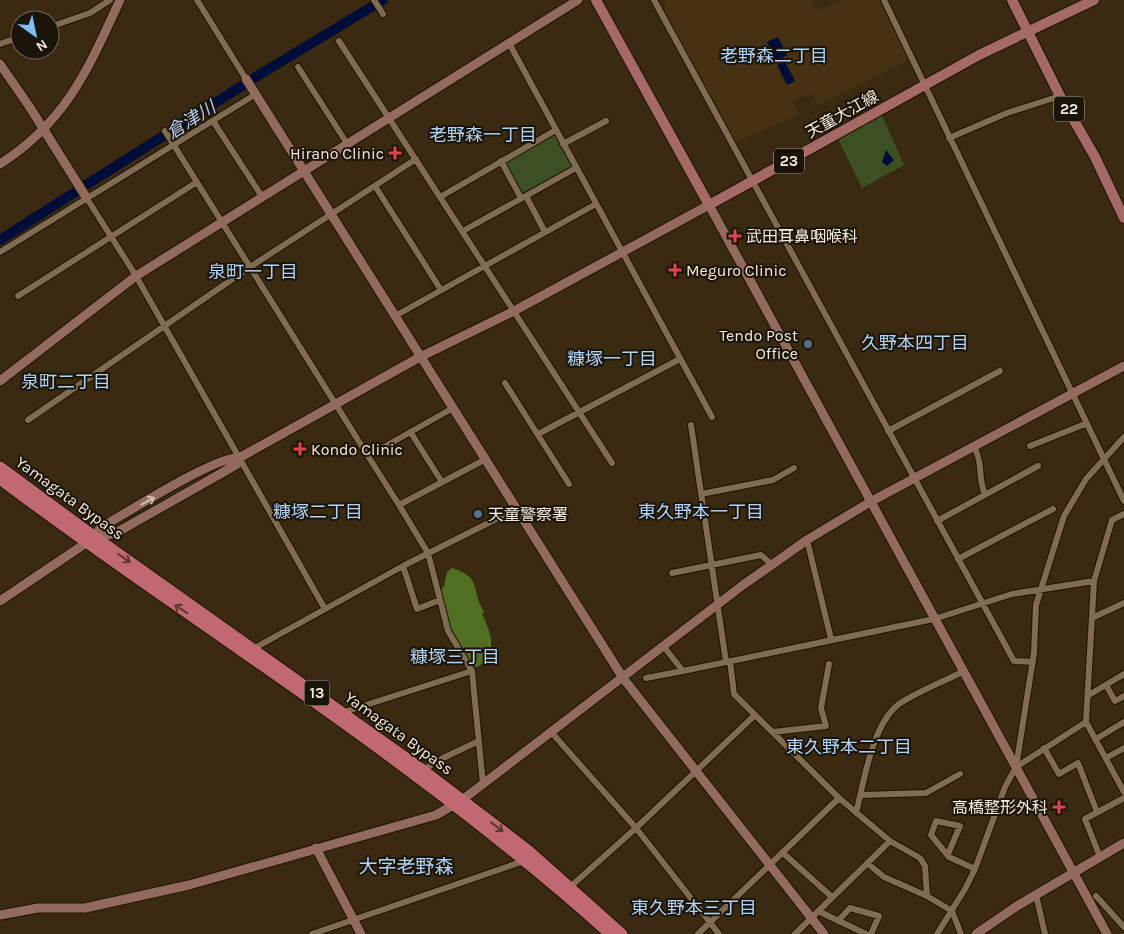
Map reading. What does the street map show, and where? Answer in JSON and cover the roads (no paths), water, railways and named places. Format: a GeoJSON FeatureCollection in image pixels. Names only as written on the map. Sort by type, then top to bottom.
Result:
{"type":"FeatureCollection","features":[{"type":"Feature","properties":{"kind":"highway","name":"Yamagata Bypass"},"geometry":{"type":"LineString","coordinates":[[0,467],[90,540],[330,713],[529,851],[622,934]]}},
{"type":"Feature","properties":{"kind":"highway","name":"Yamagata Bypass"},"geometry":{"type":"LineString","coordinates":[[0,479],[344,712],[423,770],[524,861],[610,934]]}},
{"type":"Feature","properties":{"kind":"main road"},"geometry":{"type":"LineString","coordinates":[[596,0],[709,205]]}},
{"type":"Feature","properties":{"kind":"main road","name":"22"},"geometry":{"type":"LineString","coordinates":[[1012,0],[1060,96],[1095,157],[1124,218]]}},
{"type":"Feature","properties":{"kind":"main road","name":"天童大江線"},"geometry":{"type":"LineString","coordinates":[[709,205],[1028,31],[1094,0]]}},
{"type":"Feature","properties":{"kind":"street"},"geometry":{"type":"LineString","coordinates":[[60,24],[90,13],[110,0]]}},
{"type":"Feature","properties":{"kind":"street"},"geometry":{"type":"LineString","coordinates":[[0,164],[43,129],[60,112],[87,72],[120,0]]}},
{"type":"Feature","properties":{"kind":"street"},"geometry":{"type":"LineString","coordinates":[[197,0],[623,678],[824,934]]}},
{"type":"Feature","properties":{"kind":"street"},"geometry":{"type":"LineString","coordinates":[[374,0],[382,14]]}},
{"type":"Feature","properties":{"kind":"street"},"geometry":{"type":"LineString","coordinates":[[0,381],[136,276],[306,172],[578,0]]}},
{"type":"Feature","properties":{"kind":"street"},"geometry":{"type":"LineString","coordinates":[[654,0],[1014,661],[1033,662]]}},
{"type":"Feature","properties":{"kind":"street"},"geometry":{"type":"LineString","coordinates":[[884,0],[1085,424],[1124,501]]}},
{"type":"Feature","properties":{"kind":"street"},"geometry":{"type":"LineString","coordinates":[[339,41],[612,462]]}},
{"type":"Feature","properties":{"kind":"street"},"geometry":{"type":"LineString","coordinates":[[509,43],[712,417]]}},
{"type":"Feature","properties":{"kind":"street"},"geometry":{"type":"LineString","coordinates":[[0,64],[136,276],[325,609]]}},
{"type":"Feature","properties":{"kind":"street"},"geometry":{"type":"LineString","coordinates":[[298,67],[348,145]]}},
{"type":"Feature","properties":{"kind":"street"},"geometry":{"type":"LineString","coordinates":[[0,252],[172,143],[213,121],[255,93]]}},
{"type":"Feature","properties":{"kind":"street"},"geometry":{"type":"LineString","coordinates":[[949,138],[1007,113],[1060,96]]}},
{"type":"Feature","properties":{"kind":"street"},"geometry":{"type":"LineString","coordinates":[[213,121],[263,198]]}},
{"type":"Feature","properties":{"kind":"street"},"geometry":{"type":"LineString","coordinates":[[563,144],[606,121]]}},
{"type":"Feature","properties":{"kind":"street"},"geometry":{"type":"LineString","coordinates":[[440,197],[556,130]]}},
{"type":"Feature","properties":{"kind":"street"},"geometry":{"type":"LineString","coordinates":[[165,132],[428,553],[452,640],[472,671],[483,784]]}},
{"type":"Feature","properties":{"kind":"street"},"geometry":{"type":"LineString","coordinates":[[28,420],[250,267],[416,159]]}},
{"type":"Feature","properties":{"kind":"street"},"geometry":{"type":"LineString","coordinates":[[501,161],[545,232]]}},
{"type":"Feature","properties":{"kind":"street"},"geometry":{"type":"LineString","coordinates":[[463,231],[576,168]]}},
{"type":"Feature","properties":{"kind":"street"},"geometry":{"type":"LineString","coordinates":[[18,296],[197,182]]}},
{"type":"Feature","properties":{"kind":"street"},"geometry":{"type":"LineString","coordinates":[[375,186],[441,290]]}},
{"type":"Feature","properties":{"kind":"street"},"geometry":{"type":"LineString","coordinates":[[395,316],[596,204]]}},
{"type":"Feature","properties":{"kind":"street"},"geometry":{"type":"LineString","coordinates":[[0,601],[90,540],[100,528],[199,472],[232,457],[239,458],[420,357],[514,311],[709,205],[1107,934]]}},
{"type":"Feature","properties":{"kind":"street"},"geometry":{"type":"LineString","coordinates":[[538,434],[680,359]]}},
{"type":"Feature","properties":{"kind":"street"},"geometry":{"type":"LineString","coordinates":[[0,915],[38,908],[73,910],[92,907],[220,878],[316,848],[436,815],[458,802],[552,733],[718,604],[771,564],[807,540],[870,502],[1124,366]]}},
{"type":"Feature","properties":{"kind":"street"},"geometry":{"type":"LineString","coordinates":[[888,431],[1000,371]]}},
{"type":"Feature","properties":{"kind":"street"},"geometry":{"type":"LineString","coordinates":[[505,384],[570,484]]}},
{"type":"Feature","properties":{"kind":"street"},"geometry":{"type":"LineString","coordinates":[[368,456],[453,408]]}},
{"type":"Feature","properties":{"kind":"street"},"geometry":{"type":"LineString","coordinates":[[1030,446],[1085,424]]}},
{"type":"Feature","properties":{"kind":"street"},"geometry":{"type":"LineString","coordinates":[[691,425],[714,565],[718,604],[734,694],[856,813],[890,841],[920,858],[925,866],[927,896]]}},
{"type":"Feature","properties":{"kind":"street"},"geometry":{"type":"LineString","coordinates":[[410,432],[442,482]]}},
{"type":"Feature","properties":{"kind":"street"},"geometry":{"type":"LineString","coordinates":[[937,934],[952,912],[975,869],[1005,787],[1016,767],[1033,662],[1036,605],[1040,588],[1070,503],[1086,479],[1124,437]]}},
{"type":"Feature","properties":{"kind":"street"},"geometry":{"type":"LineString","coordinates":[[974,447],[981,459],[981,485],[985,494]]}},
{"type":"Feature","properties":{"kind":"street"},"geometry":{"type":"LineString","coordinates":[[399,505],[486,459]]}},
{"type":"Feature","properties":{"kind":"street"},"geometry":{"type":"LineString","coordinates":[[937,521],[1038,466]]}},
{"type":"Feature","properties":{"kind":"street"},"geometry":{"type":"LineString","coordinates":[[702,494],[773,480],[794,468]]}},
{"type":"Feature","properties":{"kind":"street"},"geometry":{"type":"LineString","coordinates":[[253,650],[403,566],[516,509]]}},
{"type":"Feature","properties":{"kind":"street"},"geometry":{"type":"LineString","coordinates":[[958,559],[1053,509]]}},
{"type":"Feature","properties":{"kind":"street"},"geometry":{"type":"LineString","coordinates":[[1124,514],[1112,520],[1094,581],[1086,722],[1106,758],[1122,781],[1124,792]]}},
{"type":"Feature","properties":{"kind":"street"},"geometry":{"type":"LineString","coordinates":[[807,540],[831,640]]}},
{"type":"Feature","properties":{"kind":"street"},"geometry":{"type":"LineString","coordinates":[[672,573],[761,555],[771,564]]}},
{"type":"Feature","properties":{"kind":"street"},"geometry":{"type":"LineString","coordinates":[[403,566],[416,609],[440,600]]}},
{"type":"Feature","properties":{"kind":"street"},"geometry":{"type":"LineString","coordinates":[[646,678],[934,619],[981,602],[1040,588],[1094,581]]}},
{"type":"Feature","properties":{"kind":"street"},"geometry":{"type":"LineString","coordinates":[[1092,618],[1123,606]]}},
{"type":"Feature","properties":{"kind":"street"},"geometry":{"type":"LineString","coordinates":[[664,647],[683,671]]}},
{"type":"Feature","properties":{"kind":"street"},"geometry":{"type":"LineString","coordinates":[[773,732],[826,726],[821,708],[829,664]]}},
{"type":"Feature","properties":{"kind":"street"},"geometry":{"type":"LineString","coordinates":[[344,712],[472,671]]}},
{"type":"Feature","properties":{"kind":"street"},"geometry":{"type":"LineString","coordinates":[[856,813],[874,744],[888,717],[898,705],[964,671]]}},
{"type":"Feature","properties":{"kind":"street"},"geometry":{"type":"LineString","coordinates":[[1089,695],[1124,674]]}},
{"type":"Feature","properties":{"kind":"street"},"geometry":{"type":"LineString","coordinates":[[1106,685],[1115,701],[1124,696]]}},
{"type":"Feature","properties":{"kind":"street"},"geometry":{"type":"LineString","coordinates":[[570,887],[636,828],[755,714]]}},
{"type":"Feature","properties":{"kind":"street"},"geometry":{"type":"LineString","coordinates":[[1016,767],[1086,722]]}},
{"type":"Feature","properties":{"kind":"street"},"geometry":{"type":"LineString","coordinates":[[1096,739],[1124,722]]}},
{"type":"Feature","properties":{"kind":"street"},"geometry":{"type":"LineString","coordinates":[[552,733],[636,828],[719,934]]}},
{"type":"Feature","properties":{"kind":"street"},"geometry":{"type":"LineString","coordinates":[[423,770],[479,741]]}},
{"type":"Feature","properties":{"kind":"street"},"geometry":{"type":"LineString","coordinates":[[1044,748],[1059,774],[1078,763],[1097,812]]}},
{"type":"Feature","properties":{"kind":"street"},"geometry":{"type":"LineString","coordinates":[[1106,758],[1124,748]]}},
{"type":"Feature","properties":{"kind":"street"},"geometry":{"type":"LineString","coordinates":[[861,795],[926,793],[960,774]]}},
{"type":"Feature","properties":{"kind":"street"},"geometry":{"type":"LineString","coordinates":[[698,934],[839,798]]}},
{"type":"Feature","properties":{"kind":"street"},"geometry":{"type":"LineString","coordinates":[[1100,856],[1085,819],[1124,798]]}},
{"type":"Feature","properties":{"kind":"street"},"geometry":{"type":"LineString","coordinates":[[948,854],[960,826],[936,821],[931,836],[949,857],[975,869]]}},
{"type":"Feature","properties":{"kind":"street"},"geometry":{"type":"LineString","coordinates":[[795,934],[890,841]]}},
{"type":"Feature","properties":{"kind":"street"},"geometry":{"type":"LineString","coordinates":[[976,934],[1036,895],[1124,843]]}},
{"type":"Feature","properties":{"kind":"street"},"geometry":{"type":"LineString","coordinates":[[316,848],[361,934]]}},
{"type":"Feature","properties":{"kind":"street"},"geometry":{"type":"LineString","coordinates":[[782,853],[832,897]]}},
{"type":"Feature","properties":{"kind":"street"},"geometry":{"type":"LineString","coordinates":[[312,934],[524,861]]}},
{"type":"Feature","properties":{"kind":"street"},"geometry":{"type":"LineString","coordinates":[[866,863],[884,877],[927,896],[952,912],[960,934]]}},
{"type":"Feature","properties":{"kind":"street"},"geometry":{"type":"LineString","coordinates":[[1036,895],[1045,934]]}},
{"type":"Feature","properties":{"kind":"street"},"geometry":{"type":"LineString","coordinates":[[1096,896],[1124,928]]}},
{"type":"Feature","properties":{"kind":"street"},"geometry":{"type":"LineString","coordinates":[[838,921],[850,908],[869,911],[879,916],[871,934]]}},
{"type":"Feature","properties":{"kind":"street"},"geometry":{"type":"LineString","coordinates":[[818,911],[866,934]]}},
{"type":"Feature","properties":{"kind":"water"},"geometry":{"type":"Polygon","coordinates":[[[778,37],[787,55],[776,61],[767,42],[778,37]]]}},
{"type":"Feature","properties":{"kind":"water"},"geometry":{"type":"Polygon","coordinates":[[[785,62],[795,81],[787,85],[777,65],[785,62]]]}},
{"type":"Feature","properties":{"kind":"water"},"geometry":{"type":"Polygon","coordinates":[[[886,150],[894,160],[887,166],[882,162],[886,150]]]}},
{"type":"Feature","properties":{"kind":"waterway","name":"倉津川"},"geometry":{"type":"LineString","coordinates":[[0,240],[259,75],[383,0]]}},
{"type":"Feature","properties":{"kind":"place","name":"Hirano Clinic"},"geometry":{"type":"Point","coordinates":[395,153]}},
{"type":"Feature","properties":{"kind":"place","name":"武田耳鼻咽喉科"},"geometry":{"type":"Point","coordinates":[735,236]}},
{"type":"Feature","properties":{"kind":"place","name":"Meguro Clinic"},"geometry":{"type":"Point","coordinates":[675,270]}},
{"type":"Feature","properties":{"kind":"place","name":"Tendo Post Office"},"geometry":{"type":"Point","coordinates":[808,344]}},
{"type":"Feature","properties":{"kind":"place","name":"Kondo Clinic"},"geometry":{"type":"Point","coordinates":[300,449]}},
{"type":"Feature","properties":{"kind":"place","name":"天童警察署"},"geometry":{"type":"Point","coordinates":[478,514]}},
{"type":"Feature","properties":{"kind":"place","name":"高橋整形外科"},"geometry":{"type":"Point","coordinates":[1059,807]}},
{"type":"Feature","properties":{"kind":"district","name":"老野森二丁目"},"geometry":{"type":"Point","coordinates":[774,56]}},
{"type":"Feature","properties":{"kind":"district","name":"老野森一丁目"},"geometry":{"type":"Point","coordinates":[483,135]}},
{"type":"Feature","properties":{"kind":"district","name":"泉町一丁目"},"geometry":{"type":"Point","coordinates":[253,272]}},
{"type":"Feature","properties":{"kind":"district","name":"久野本四丁目"},"geometry":{"type":"Point","coordinates":[915,343]}},
{"type":"Feature","properties":{"kind":"district","name":"糠塚一丁目"},"geometry":{"type":"Point","coordinates":[612,359]}},
{"type":"Feature","properties":{"kind":"district","name":"泉町二丁目"},"geometry":{"type":"Point","coordinates":[66,382]}},
{"type":"Feature","properties":{"kind":"district","name":"糠塚二丁目"},"geometry":{"type":"Point","coordinates":[318,512]}},
{"type":"Feature","properties":{"kind":"district","name":"東久野本一丁目"},"geometry":{"type":"Point","coordinates":[701,512]}},
{"type":"Feature","properties":{"kind":"district","name":"糠塚三丁目"},"geometry":{"type":"Point","coordinates":[455,657]}},
{"type":"Feature","properties":{"kind":"district","name":"東久野本二丁目"},"geometry":{"type":"Point","coordinates":[849,747]}},
{"type":"Feature","properties":{"kind":"district","name":"大字老野森"},"geometry":{"type":"Point","coordinates":[406,867]}},
{"type":"Feature","properties":{"kind":"district","name":"東久野本三丁目"},"geometry":{"type":"Point","coordinates":[694,908]}}]}
